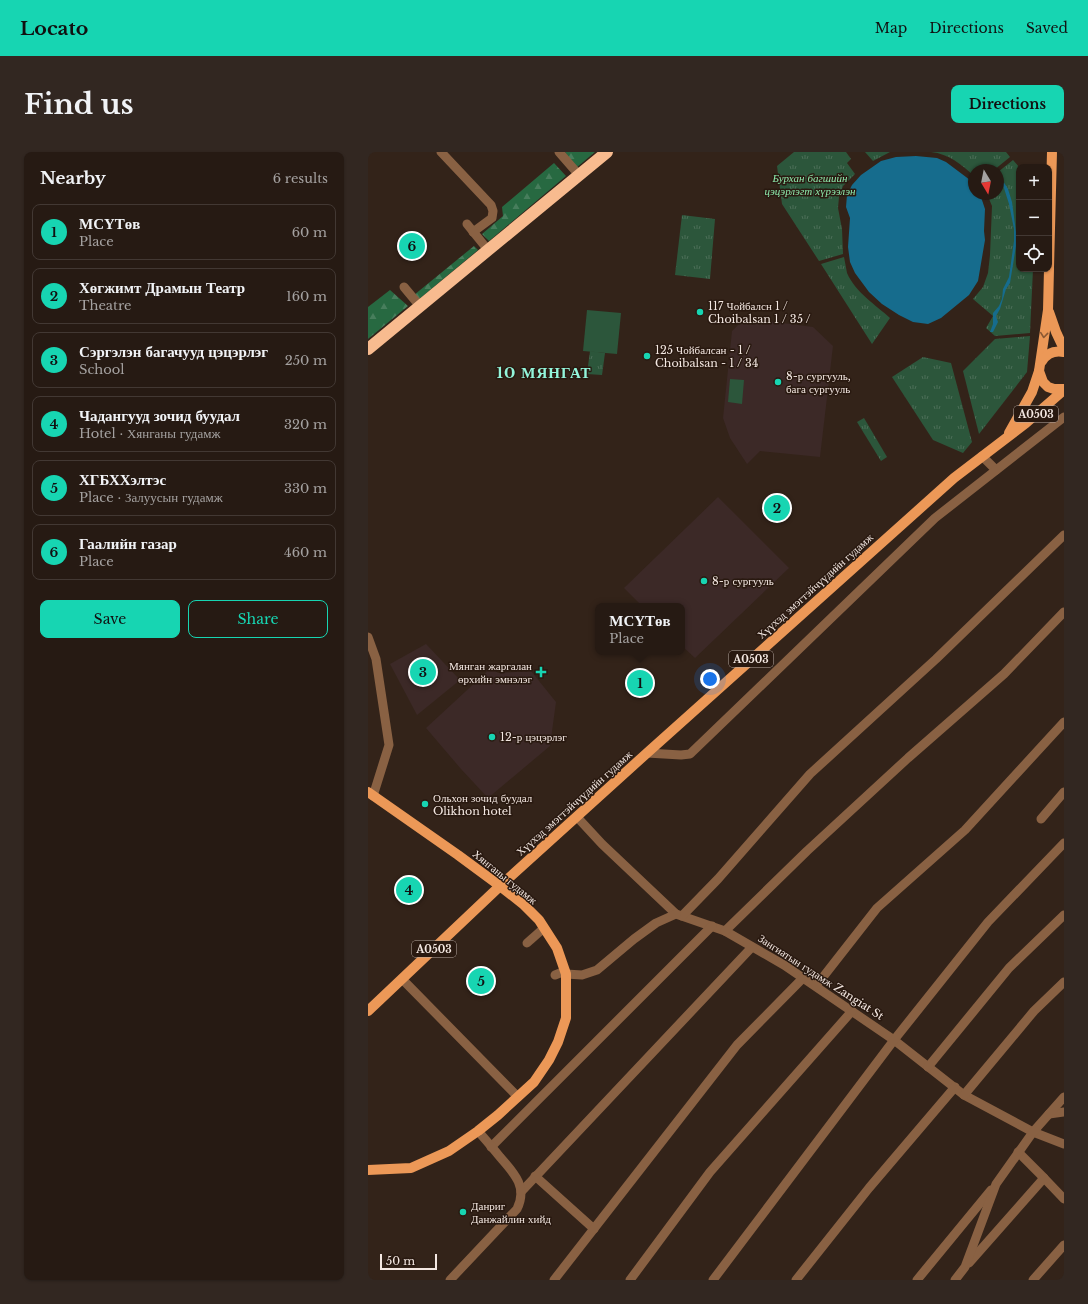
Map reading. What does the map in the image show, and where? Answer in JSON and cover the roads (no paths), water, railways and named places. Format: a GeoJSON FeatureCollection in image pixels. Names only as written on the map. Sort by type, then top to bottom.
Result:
{"type":"FeatureCollection","features":[{"type":"Feature","properties":{"kind":"highway"},"geometry":{"type":"LineString","coordinates":[[368,349],[607,152]]}},
{"type":"Feature","properties":{"kind":"main road","name":"Хүүхэд эмэгтэйчүүдийн гудамж"},"geometry":{"type":"LineString","coordinates":[[1050,236],[1052,152]]}},
{"type":"Feature","properties":{"kind":"main road","name":"Хүүхэд эмэгтэйчүүдийн гудамж"},"geometry":{"type":"LineString","coordinates":[[1049,272],[1048,310],[1040,366],[1040,377],[1048,387],[1054,389],[1064,389]]}},
{"type":"Feature","properties":{"kind":"main road","name":"Хүүхэд эмэгтэйчүүдийн гудамж"},"geometry":{"type":"LineString","coordinates":[[1007,436],[1032,392],[1040,366],[1050,353],[1064,350],[1061,337],[1048,310]]}},
{"type":"Feature","properties":{"kind":"main road","name":"Хүүхэд эмэгтэйчүүдийн гудамж"},"geometry":{"type":"LineString","coordinates":[[500,886],[954,478],[1007,436],[1026,423],[1064,389]]}},
{"type":"Feature","properties":{"kind":"main road","name":"Хянганы гудамж"},"geometry":{"type":"LineString","coordinates":[[368,1170],[411,1168],[449,1151],[478,1131],[534,1082],[549,1060],[558,1042],[566,1018],[565,972],[557,948],[539,920],[523,904],[500,886],[370,794]]}},
{"type":"Feature","properties":{"kind":"main road","name":"A0503"},"geometry":{"type":"LineString","coordinates":[[368,1011],[500,886]]}},
{"type":"Feature","properties":{"kind":"street"},"geometry":{"type":"LineString","coordinates":[[441,152],[491,205],[493,211],[492,218],[473,232]]}},
{"type":"Feature","properties":{"kind":"street"},"geometry":{"type":"LineString","coordinates":[[559,152],[579,175]]}},
{"type":"Feature","properties":{"kind":"street"},"geometry":{"type":"LineString","coordinates":[[467,224],[488,250]]}},
{"type":"Feature","properties":{"kind":"street"},"geometry":{"type":"LineString","coordinates":[[404,288],[420,306]]}},
{"type":"Feature","properties":{"kind":"street"},"geometry":{"type":"LineString","coordinates":[[647,753],[681,755],[690,754],[935,518],[1064,417]]}},
{"type":"Feature","properties":{"kind":"street"},"geometry":{"type":"LineString","coordinates":[[982,456],[996,470]]}},
{"type":"Feature","properties":{"kind":"street"},"geometry":{"type":"LineString","coordinates":[[555,975],[565,972],[582,975],[597,970],[650,927],[677,914],[718,879],[810,774],[936,659],[1064,535]]}},
{"type":"Feature","properties":{"kind":"street"},"geometry":{"type":"LineString","coordinates":[[724,931],[908,758],[1004,674],[1064,612]]}},
{"type":"Feature","properties":{"kind":"street"},"geometry":{"type":"LineString","coordinates":[[368,636],[376,659],[389,745],[370,794]]}},
{"type":"Feature","properties":{"kind":"street"},"geometry":{"type":"LineString","coordinates":[[816,986],[877,908],[965,830],[1064,722]]}},
{"type":"Feature","properties":{"kind":"street"},"geometry":{"type":"LineString","coordinates":[[1041,819],[1064,792]]}},
{"type":"Feature","properties":{"kind":"street","name":"Зангиатын гудамж Zangiat St"},"geometry":{"type":"LineString","coordinates":[[576,817],[602,844],[677,914],[724,931],[752,946],[816,986],[894,1040],[964,1095],[1033,1132],[1064,1144]]}},
{"type":"Feature","properties":{"kind":"street"},"geometry":{"type":"LineString","coordinates":[[713,1280],[894,1040],[988,922],[1064,844]]}},
{"type":"Feature","properties":{"kind":"street"},"geometry":{"type":"LineString","coordinates":[[928,1067],[1008,968],[1064,916]]}},
{"type":"Feature","properties":{"kind":"street"},"geometry":{"type":"LineString","coordinates":[[491,1146],[712,926]]}},
{"type":"Feature","properties":{"kind":"street"},"geometry":{"type":"LineString","coordinates":[[527,943],[544,928]]}},
{"type":"Feature","properties":{"kind":"street"},"geometry":{"type":"LineString","coordinates":[[521,1192],[752,946]]}},
{"type":"Feature","properties":{"kind":"street"},"geometry":{"type":"LineString","coordinates":[[554,1280],[737,1045],[803,978]]}},
{"type":"Feature","properties":{"kind":"street"},"geometry":{"type":"LineString","coordinates":[[402,979],[518,1097]]}},
{"type":"Feature","properties":{"kind":"street"},"geometry":{"type":"LineString","coordinates":[[964,1095],[1034,1011],[1064,982]]}},
{"type":"Feature","properties":{"kind":"street"},"geometry":{"type":"LineString","coordinates":[[630,1280],[710,1172],[852,1011]]}},
{"type":"Feature","properties":{"kind":"street"},"geometry":{"type":"LineString","coordinates":[[796,1280],[869,1188],[955,1087]]}},
{"type":"Feature","properties":{"kind":"street"},"geometry":{"type":"LineString","coordinates":[[917,1280],[996,1184],[1033,1132],[1064,1098]]}},
{"type":"Feature","properties":{"kind":"street"},"geometry":{"type":"LineString","coordinates":[[1049,1114],[1064,1112]]}},
{"type":"Feature","properties":{"kind":"street"},"geometry":{"type":"LineString","coordinates":[[450,1280],[517,1209],[521,1201],[519,1182],[514,1173],[478,1131]]}},
{"type":"Feature","properties":{"kind":"street"},"geometry":{"type":"LineString","coordinates":[[1018,1152],[1064,1199]]}},
{"type":"Feature","properties":{"kind":"street"},"geometry":{"type":"LineString","coordinates":[[535,1176],[594,1229]]}},
{"type":"Feature","properties":{"kind":"street"},"geometry":{"type":"LineString","coordinates":[[955,1280],[1044,1178]]}},
{"type":"Feature","properties":{"kind":"street"},"geometry":{"type":"LineString","coordinates":[[965,1267],[996,1184]]}},
{"type":"Feature","properties":{"kind":"street"},"geometry":{"type":"LineString","coordinates":[[1033,1280],[1064,1245]]}},
{"type":"Feature","properties":{"kind":"water"},"geometry":{"type":"Polygon","coordinates":[[[916,156],[937,158],[946,162],[968,178],[968,200],[982,200],[985,209],[985,240],[978,281],[969,295],[941,318],[928,324],[913,322],[882,304],[869,292],[855,273],[850,262],[848,247],[850,218],[846,207],[847,195],[852,185],[861,175],[881,161],[896,157],[916,156]]]}},
{"type":"Feature","properties":{"kind":"water"},"geometry":{"type":"Polygon","coordinates":[[[1004,183],[1008,189],[1012,202],[1016,232],[1016,246],[1010,283],[1006,289],[1000,309],[996,316],[998,322],[993,332],[990,332],[993,324],[993,313],[999,306],[1002,299],[1003,289],[1009,277],[1014,241],[1014,229],[1004,188],[1004,183]]]}},
{"type":"Feature","properties":{"kind":"place","name":"Гаалийн газар"},"geometry":{"type":"Point","coordinates":[412,246]}},
{"type":"Feature","properties":{"kind":"place","name":"117 Чойбалсн 1 / Choibalsan 1 / 35 /"},"geometry":{"type":"Point","coordinates":[700,312]}},
{"type":"Feature","properties":{"kind":"place","name":"125 Чойбалсан - 1 / Choibalsan - 1 / 34"},"geometry":{"type":"Point","coordinates":[647,356]}},
{"type":"Feature","properties":{"kind":"place","name":"8-р сургууль, бага сургууль"},"geometry":{"type":"Point","coordinates":[778,382]}},
{"type":"Feature","properties":{"kind":"place","name":"Хөгжимт Драмын Театр"},"geometry":{"type":"Point","coordinates":[777,508]}},
{"type":"Feature","properties":{"kind":"place","name":"8-р сургууль"},"geometry":{"type":"Point","coordinates":[704,581]}},
{"type":"Feature","properties":{"kind":"place","name":"Сэргэлэн багачууд цэцэрлэг"},"geometry":{"type":"Point","coordinates":[423,672]}},
{"type":"Feature","properties":{"kind":"place","name":"Мянган жаргалан өрхийн эмнэлэг"},"geometry":{"type":"Point","coordinates":[541,672]}},
{"type":"Feature","properties":{"kind":"place","name":"МСҮТөв"},"geometry":{"type":"Point","coordinates":[640,683]}},
{"type":"Feature","properties":{"kind":"place","name":"12-р цэцэрлэг"},"geometry":{"type":"Point","coordinates":[492,737]}},
{"type":"Feature","properties":{"kind":"place","name":"Ольхон зочид буудал Olikhon hotel"},"geometry":{"type":"Point","coordinates":[425,804]}},
{"type":"Feature","properties":{"kind":"place","name":"Чадангууд зочид буудал"},"geometry":{"type":"Point","coordinates":[409,890]}},
{"type":"Feature","properties":{"kind":"place","name":"ХГБХХэлтэс"},"geometry":{"type":"Point","coordinates":[481,981]}},
{"type":"Feature","properties":{"kind":"place","name":"Данриг Данжайлин хийд"},"geometry":{"type":"Point","coordinates":[463,1212]}},
{"type":"Feature","properties":{"kind":"district","name":"10 МЯНГАТ"},"geometry":{"type":"Point","coordinates":[544,372]}},
{"type":"Feature","properties":{"kind":"park label","name":"Бурхан багшийн цэцэрлэгт хүрээлэн"},"geometry":{"type":"Point","coordinates":[810,184]}}]}
